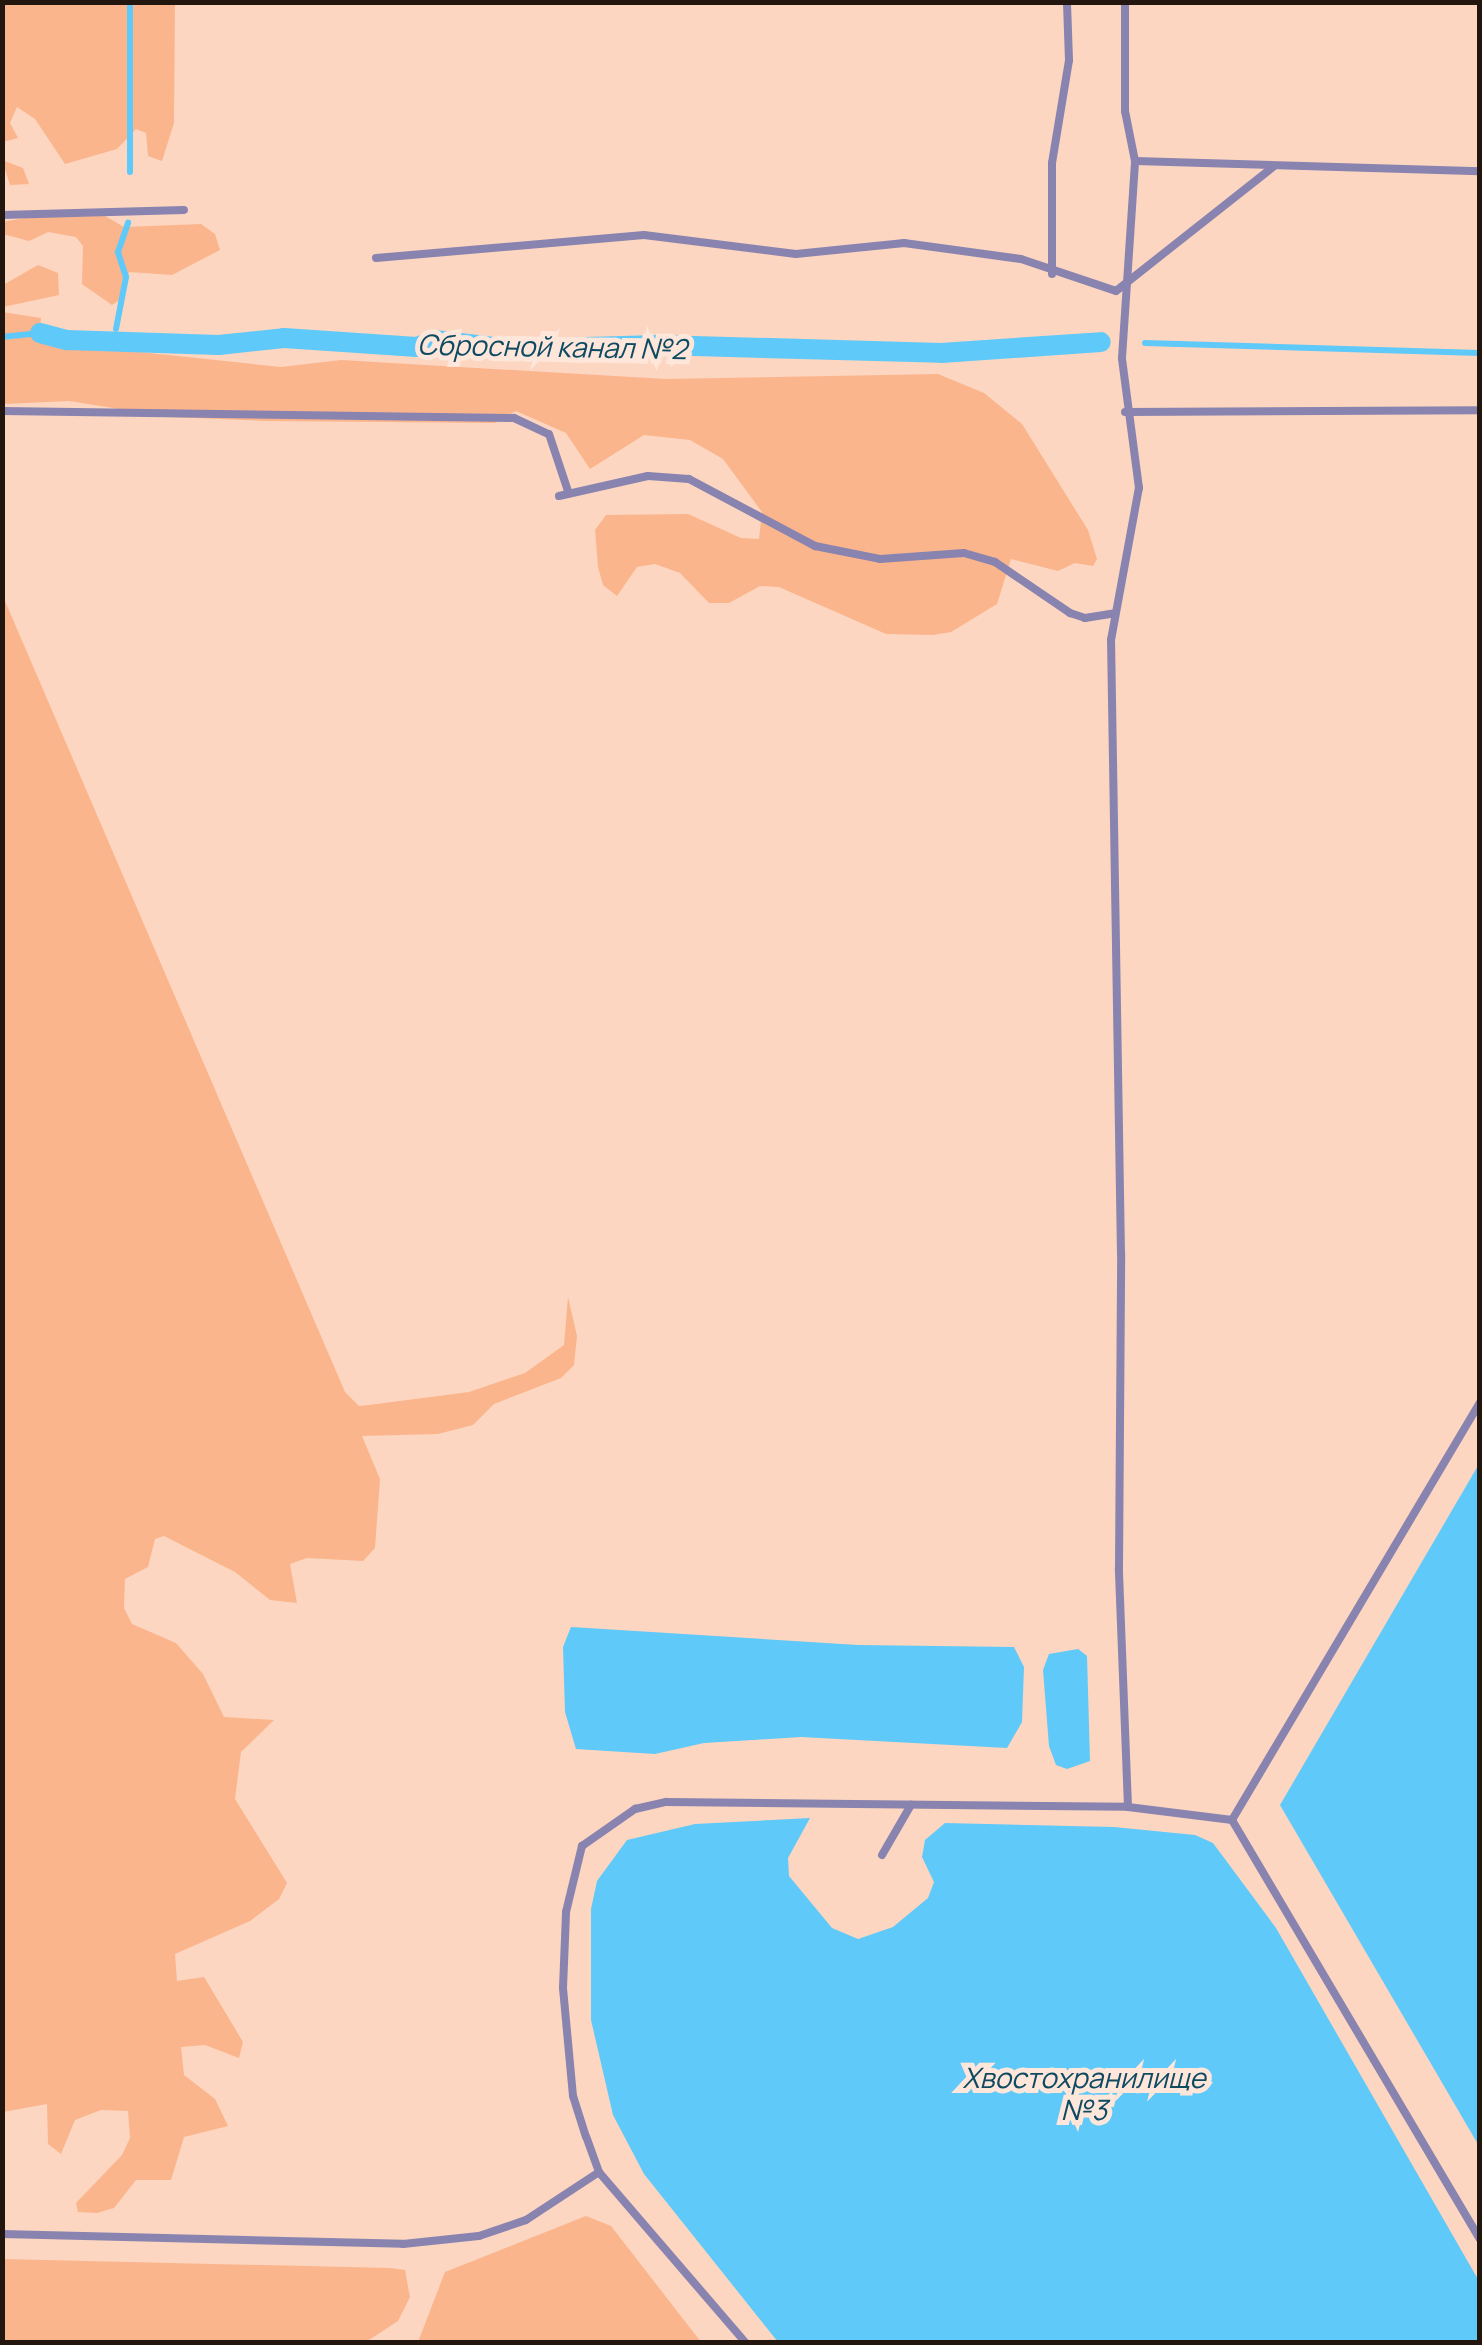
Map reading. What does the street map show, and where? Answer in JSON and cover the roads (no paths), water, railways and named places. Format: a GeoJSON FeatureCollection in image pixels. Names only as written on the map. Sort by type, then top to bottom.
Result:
{"type":"FeatureCollection","features":[{"type":"Feature","properties":{"kind":"lane"},"geometry":{"type":"LineString","coordinates":[[1052,274],[1052,163],[1068,60],[1066,2]]}},
{"type":"Feature","properties":{"kind":"lane"},"geometry":{"type":"LineString","coordinates":[[1125,2],[1125,111],[1135,161],[1126,287],[1125,412],[1139,488],[1114,614],[1118,1550],[1128,1808]]}},
{"type":"Feature","properties":{"kind":"lane"},"geometry":{"type":"LineString","coordinates":[[1135,161],[1480,171]]}},
{"type":"Feature","properties":{"kind":"lane"},"geometry":{"type":"LineString","coordinates":[[376,258],[644,235],[827,255],[904,243],[1021,260],[1052,274],[1116,290],[1126,287],[1274,166]]}},
{"type":"Feature","properties":{"kind":"lane"},"geometry":{"type":"LineString","coordinates":[[2,215],[184,210]]}},
{"type":"Feature","properties":{"kind":"lane"},"geometry":{"type":"LineString","coordinates":[[1125,412],[1480,410]]}},
{"type":"Feature","properties":{"kind":"lane"},"geometry":{"type":"LineString","coordinates":[[2,411],[514,418],[549,434],[570,494]]}},
{"type":"Feature","properties":{"kind":"lane"},"geometry":{"type":"LineString","coordinates":[[559,496],[648,476],[689,479],[815,546],[880,558],[964,553],[995,562],[1070,612],[1085,618],[1114,614]]}},
{"type":"Feature","properties":{"kind":"lane"},"geometry":{"type":"LineString","coordinates":[[1232,1820],[1480,1402]]}},
{"type":"Feature","properties":{"kind":"lane"},"geometry":{"type":"LineString","coordinates":[[745,2342],[599,2172],[574,2096],[564,2039],[566,1912],[582,1846],[604,1825],[666,1802],[1128,1808],[1232,1820]]}},
{"type":"Feature","properties":{"kind":"lane"},"geometry":{"type":"LineString","coordinates":[[882,1855],[911,1805]]}},
{"type":"Feature","properties":{"kind":"lane"},"geometry":{"type":"LineString","coordinates":[[1232,1820],[1480,2239]]}},
{"type":"Feature","properties":{"kind":"lane"},"geometry":{"type":"LineString","coordinates":[[2,2234],[403,2244],[479,2236],[526,2220],[599,2172]]}},
{"type":"Feature","properties":{"kind":"water"},"geometry":{"type":"Polygon","coordinates":[[[1479,1464],[1479,2146],[1280,1805],[1479,1464]]]}},
{"type":"Feature","properties":{"kind":"water"},"geometry":{"type":"Polygon","coordinates":[[[571,1627],[858,1645],[1014,1647],[1024,1667],[1022,1722],[1007,1748],[801,1737],[704,1743],[655,1754],[576,1749],[565,1712],[563,1647],[571,1627]]]}},
{"type":"Feature","properties":{"kind":"water"},"geometry":{"type":"Polygon","coordinates":[[[1078,1649],[1087,1656],[1090,1761],[1067,1769],[1056,1765],[1049,1746],[1043,1670],[1049,1654],[1078,1649]]]}},
{"type":"Feature","properties":{"kind":"water","name":"Хвостохранилище №3"},"geometry":{"type":"Polygon","coordinates":[[[810,1818],[788,1858],[789,1876],[832,1928],[858,1939],[893,1927],[928,1898],[934,1882],[922,1857],[925,1840],[945,1823],[1114,1827],[1195,1835],[1213,1843],[1276,1928],[1479,2281],[1479,2342],[778,2342],[644,2174],[613,2115],[591,2020],[591,1909],[597,1881],[627,1840],[695,1824],[810,1818]]]}},
{"type":"Feature","properties":{"kind":"waterway"},"geometry":{"type":"LineString","coordinates":[[130,2],[130,172]]}},
{"type":"Feature","properties":{"kind":"waterway"},"geometry":{"type":"LineString","coordinates":[[116,329],[126,277],[118,252],[128,223]]}},
{"type":"Feature","properties":{"kind":"waterway","name":"Сбросной канал №2"},"geometry":{"type":"LineString","coordinates":[[2,337],[40,333]]}},
{"type":"Feature","properties":{"kind":"waterway","name":"Сбросной канал №2"},"geometry":{"type":"LineString","coordinates":[[40,333],[67,340],[219,345],[284,338],[417,347],[434,340],[512,349],[659,345],[941,353],[1101,342]]}},
{"type":"Feature","properties":{"kind":"waterway","name":"Сбросной канал №2"},"geometry":{"type":"LineString","coordinates":[[1145,343],[1480,353]]}}]}
